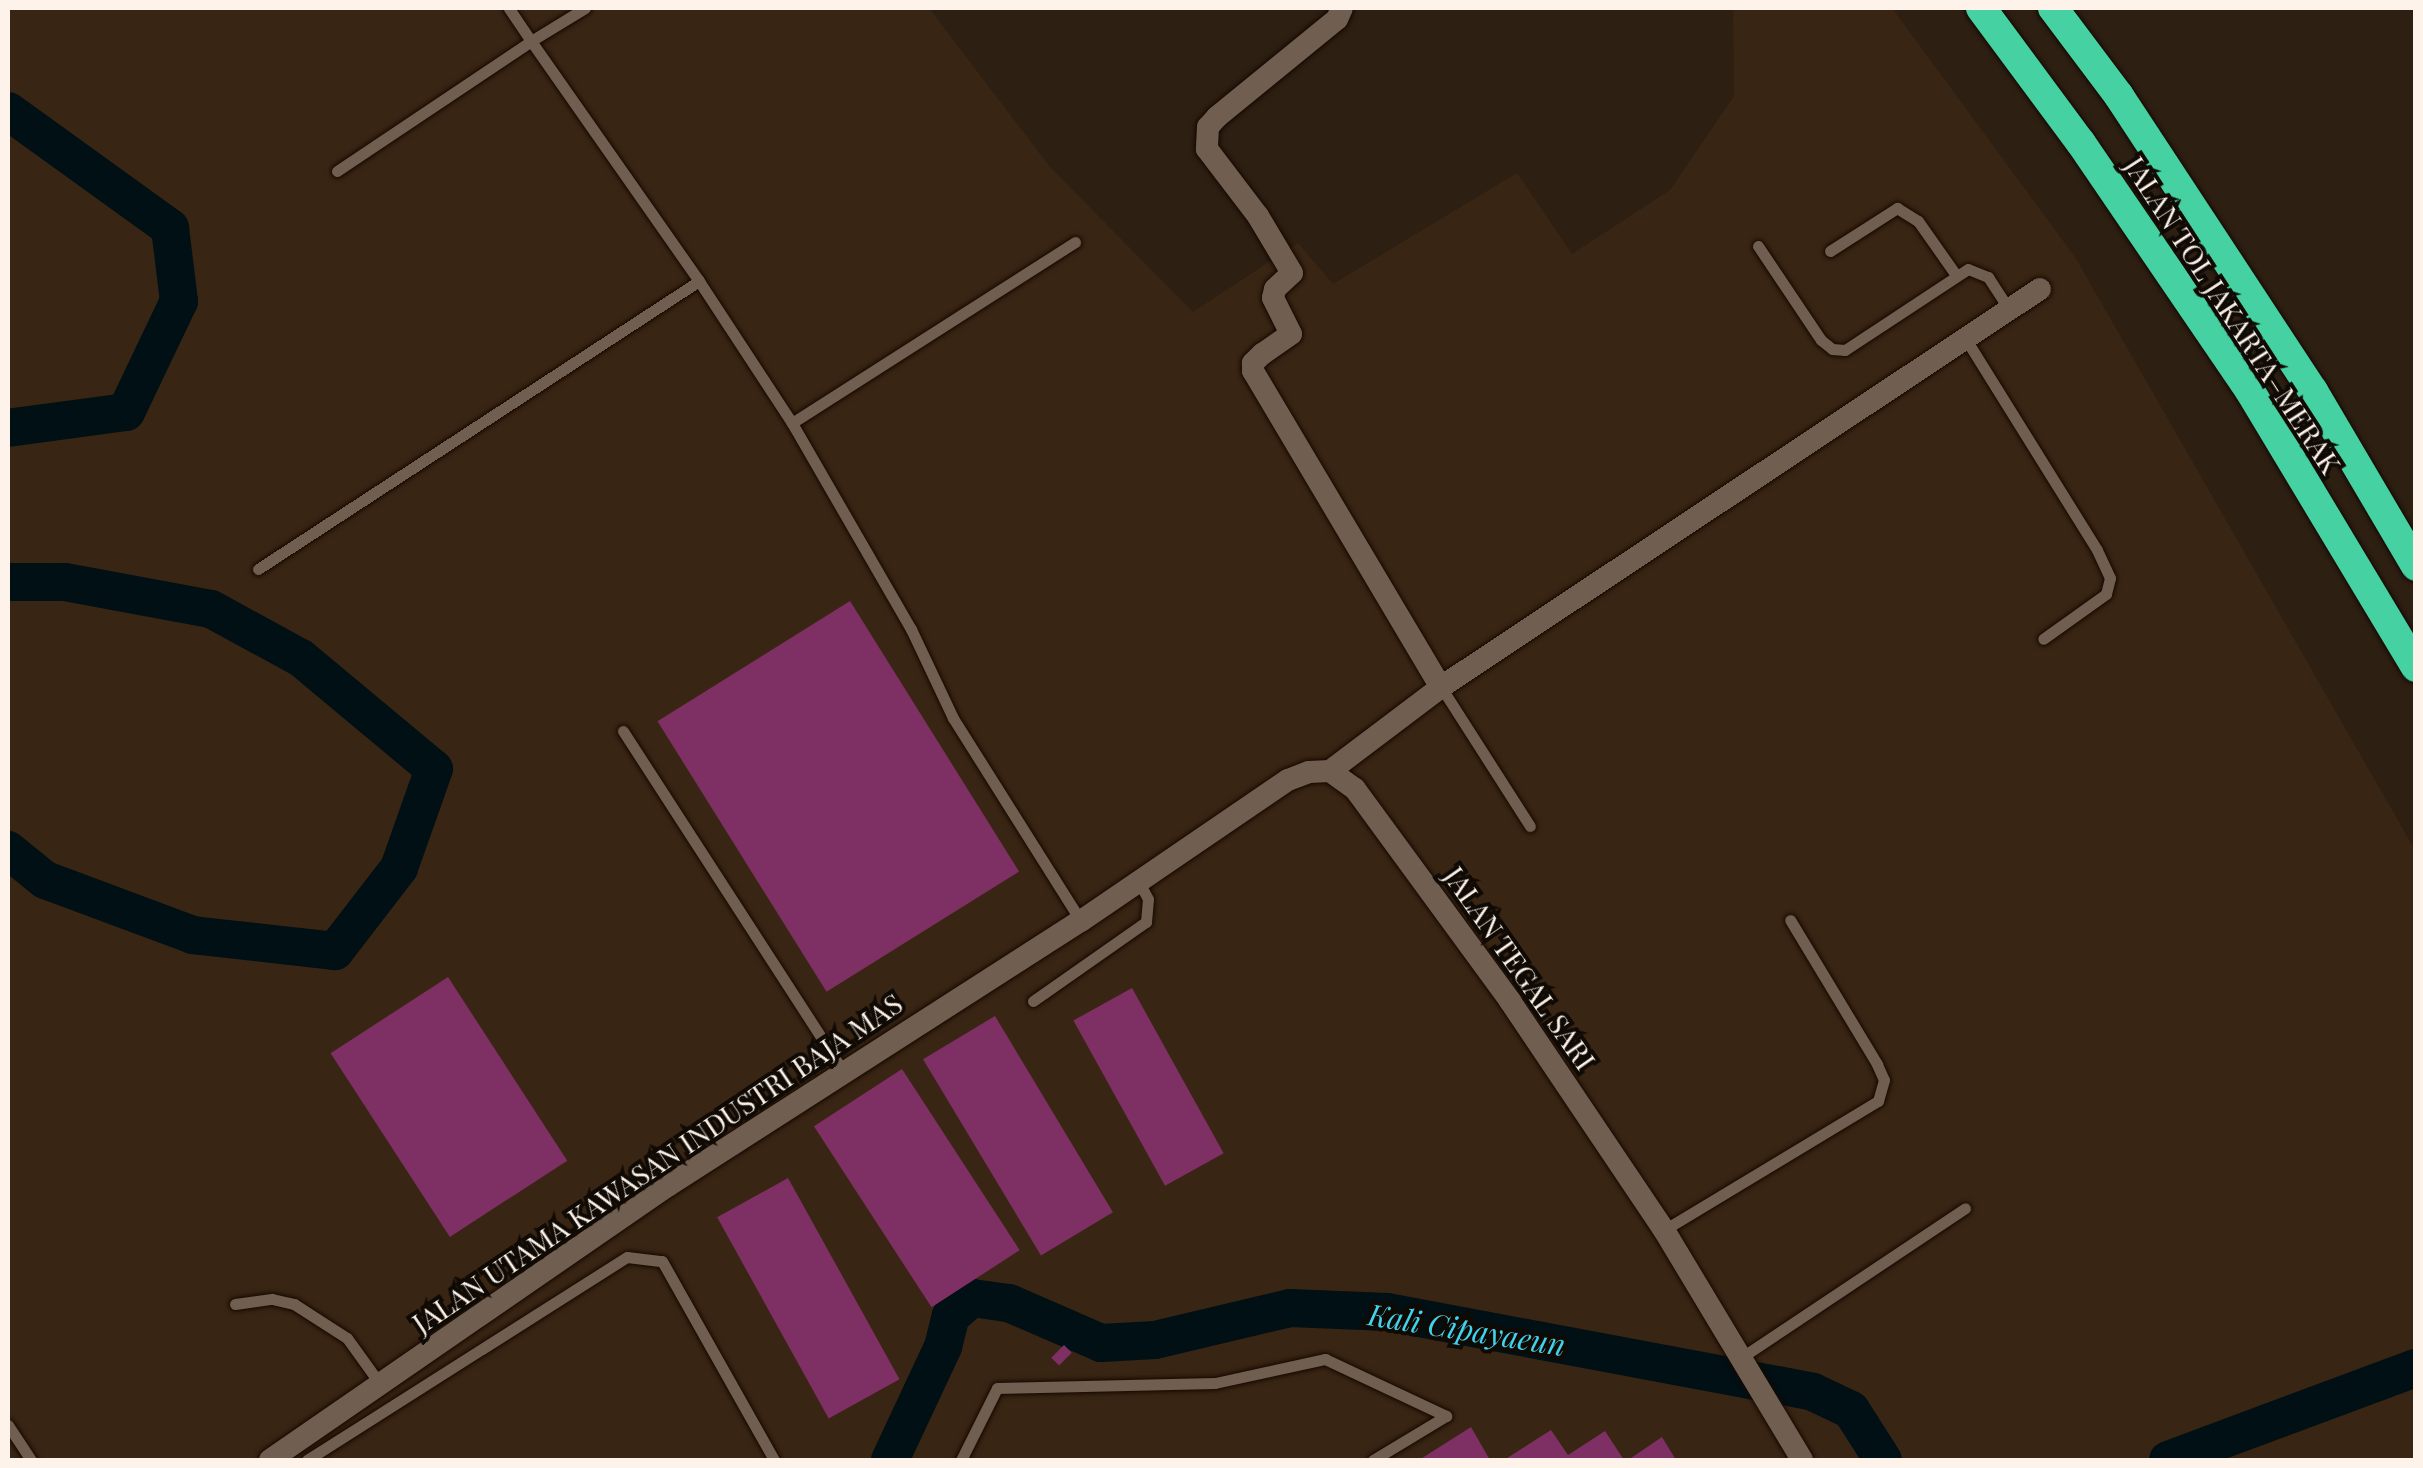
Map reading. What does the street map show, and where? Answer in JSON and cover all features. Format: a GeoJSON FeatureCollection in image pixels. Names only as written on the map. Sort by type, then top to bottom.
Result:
{"type":"FeatureCollection","features":[{"type":"Feature","properties":{"kind":"highway","name":"JALAN TOL JAKARTA–MERAK"},"geometry":{"type":"LineString","coordinates":[[1981,8],[2081,143],[2250,391],[2416,668]]}},
{"type":"Feature","properties":{"kind":"highway","name":"JALAN TOL JAKARTA–MERAK"},"geometry":{"type":"LineString","coordinates":[[2054,8],[2119,96],[2314,392],[2416,566]]}},
{"type":"Feature","properties":{"kind":"street"},"geometry":{"type":"LineString","coordinates":[[1342,8],[1337,20],[1208,127],[1207,149],[1258,216],[1292,273],[1274,289],[1272,298],[1291,334],[1262,354],[1253,364],[1253,371],[1440,687]]}},
{"type":"Feature","properties":{"kind":"street"},"geometry":{"type":"LineString","coordinates":[[1081,921],[1288,780],[1330,771],[1440,687],[2040,289]]}},
{"type":"Feature","properties":{"kind":"street","name":"JALAN TEGAL SARI"},"geometry":{"type":"LineString","coordinates":[[1330,771],[1355,789],[1499,986],[1664,1230],[1802,1460]]}},
{"type":"Feature","properties":{"kind":"street","name":"JALAN UTAMA KAWASAN INDUSTRI BAJA MAS"},"geometry":{"type":"LineString","coordinates":[[270,1460],[669,1185],[1081,921]]}},
{"type":"Feature","properties":{"kind":"lane"},"geometry":{"type":"LineString","coordinates":[[508,8],[699,281],[792,423],[910,628],[953,718],[1081,921]]}},
{"type":"Feature","properties":{"kind":"lane"},"geometry":{"type":"LineString","coordinates":[[337,171],[584,8]]}},
{"type":"Feature","properties":{"kind":"lane"},"geometry":{"type":"LineString","coordinates":[[1830,251],[1897,208],[1918,221],[1956,275]]}},
{"type":"Feature","properties":{"kind":"lane"},"geometry":{"type":"LineString","coordinates":[[792,423],[1075,242]]}},
{"type":"Feature","properties":{"kind":"lane"},"geometry":{"type":"LineString","coordinates":[[1758,246],[1821,340],[1832,350],[1845,350],[1968,269],[1988,277],[2008,309]]}},
{"type":"Feature","properties":{"kind":"lane"},"geometry":{"type":"LineString","coordinates":[[258,569],[699,281]]}},
{"type":"Feature","properties":{"kind":"lane"},"geometry":{"type":"LineString","coordinates":[[1967,341],[2097,550],[2110,578],[2106,594],[2043,639]]}},
{"type":"Feature","properties":{"kind":"lane"},"geometry":{"type":"LineString","coordinates":[[1440,687],[1530,826]]}},
{"type":"Feature","properties":{"kind":"lane"},"geometry":{"type":"LineString","coordinates":[[624,731],[845,1074]]}},
{"type":"Feature","properties":{"kind":"lane"},"geometry":{"type":"LineString","coordinates":[[1033,1001],[1146,922],[1148,899],[1139,882]]}},
{"type":"Feature","properties":{"kind":"lane"},"geometry":{"type":"LineString","coordinates":[[1664,1230],[1878,1101],[1884,1080],[1877,1064],[1790,920]]}},
{"type":"Feature","properties":{"kind":"lane"},"geometry":{"type":"LineString","coordinates":[[1746,1365],[1965,1208]]}},
{"type":"Feature","properties":{"kind":"lane"},"geometry":{"type":"LineString","coordinates":[[307,1460],[627,1257],[662,1262],[774,1460]]}},
{"type":"Feature","properties":{"kind":"lane"},"geometry":{"type":"LineString","coordinates":[[235,1304],[272,1299],[294,1304],[347,1338],[380,1384]]}},
{"type":"Feature","properties":{"kind":"lane"},"geometry":{"type":"LineString","coordinates":[[960,1460],[997,1388],[1216,1383],[1325,1360],[1446,1416],[1373,1460]]}},
{"type":"Feature","properties":{"kind":"lane"},"geometry":{"type":"LineString","coordinates":[[8,1425],[31,1460]]}},
{"type":"Feature","properties":{"kind":"shaded area"},"geometry":{"type":"Polygon","coordinates":[[[8,8],[929,8],[1050,167],[1193,312],[1298,243],[1333,284],[1517,173],[1572,254],[1670,190],[1734,96],[1733,8],[1892,8],[2075,257],[2415,850],[2415,1460],[8,1460],[8,8]]]}},
{"type":"Feature","properties":{"kind":"building"},"geometry":{"type":"Polygon","coordinates":[[[850,601],[1019,872],[827,992],[657,721],[850,601]]]}},
{"type":"Feature","properties":{"kind":"building"},"geometry":{"type":"Polygon","coordinates":[[[448,977],[567,1161],[450,1237],[331,1053],[448,977]]]}},
{"type":"Feature","properties":{"kind":"building"},"geometry":{"type":"Polygon","coordinates":[[[1132,988],[1224,1153],[1165,1186],[1073,1020],[1132,988]]]}},
{"type":"Feature","properties":{"kind":"building"},"geometry":{"type":"Polygon","coordinates":[[[995,1016],[1113,1212],[1041,1256],[923,1059],[995,1016]]]}},
{"type":"Feature","properties":{"kind":"building"},"geometry":{"type":"Polygon","coordinates":[[[902,1069],[1020,1250],[932,1307],[814,1126],[902,1069]]]}},
{"type":"Feature","properties":{"kind":"building"},"geometry":{"type":"Polygon","coordinates":[[[788,1178],[900,1379],[829,1418],[717,1217],[788,1178]]]}},
{"type":"Feature","properties":{"kind":"building"},"geometry":{"type":"Polygon","coordinates":[[[1064,1345],[1072,1353],[1059,1366],[1051,1358],[1064,1345]]]}},
{"type":"Feature","properties":{"kind":"building"},"geometry":{"type":"Polygon","coordinates":[[[1471,1427],[1490,1460],[1419,1460],[1471,1427]]]}},
{"type":"Feature","properties":{"kind":"building"},"geometry":{"type":"Polygon","coordinates":[[[1551,1430],[1568,1455],[1605,1431],[1624,1460],[1504,1460],[1551,1430]]]}},
{"type":"Feature","properties":{"kind":"building"},"geometry":{"type":"Polygon","coordinates":[[[1662,1437],[1676,1460],[1628,1460],[1662,1437]]]}},
{"type":"Feature","properties":{"kind":"waterway"},"geometry":{"type":"LineString","coordinates":[[8,111],[170,228],[179,301],[126,412],[8,428]]}},
{"type":"Feature","properties":{"kind":"waterway"},"geometry":{"type":"LineString","coordinates":[[8,582],[65,582],[211,609],[301,658],[434,769],[399,868],[335,951],[193,935],[45,880],[8,850]]}},
{"type":"Feature","properties":{"kind":"waterway","name":"Kali Cipayaeun"},"geometry":{"type":"LineString","coordinates":[[890,1460],[943,1347],[951,1316],[972,1298],[1009,1303],[1101,1343],[1155,1340],[1290,1308],[1387,1312],[1813,1392],[1851,1410],[1883,1460]]}},
{"type":"Feature","properties":{"kind":"waterway","name":"Kali Cipayaeun"},"geometry":{"type":"LineString","coordinates":[[2168,1460],[2416,1368]]}}]}
